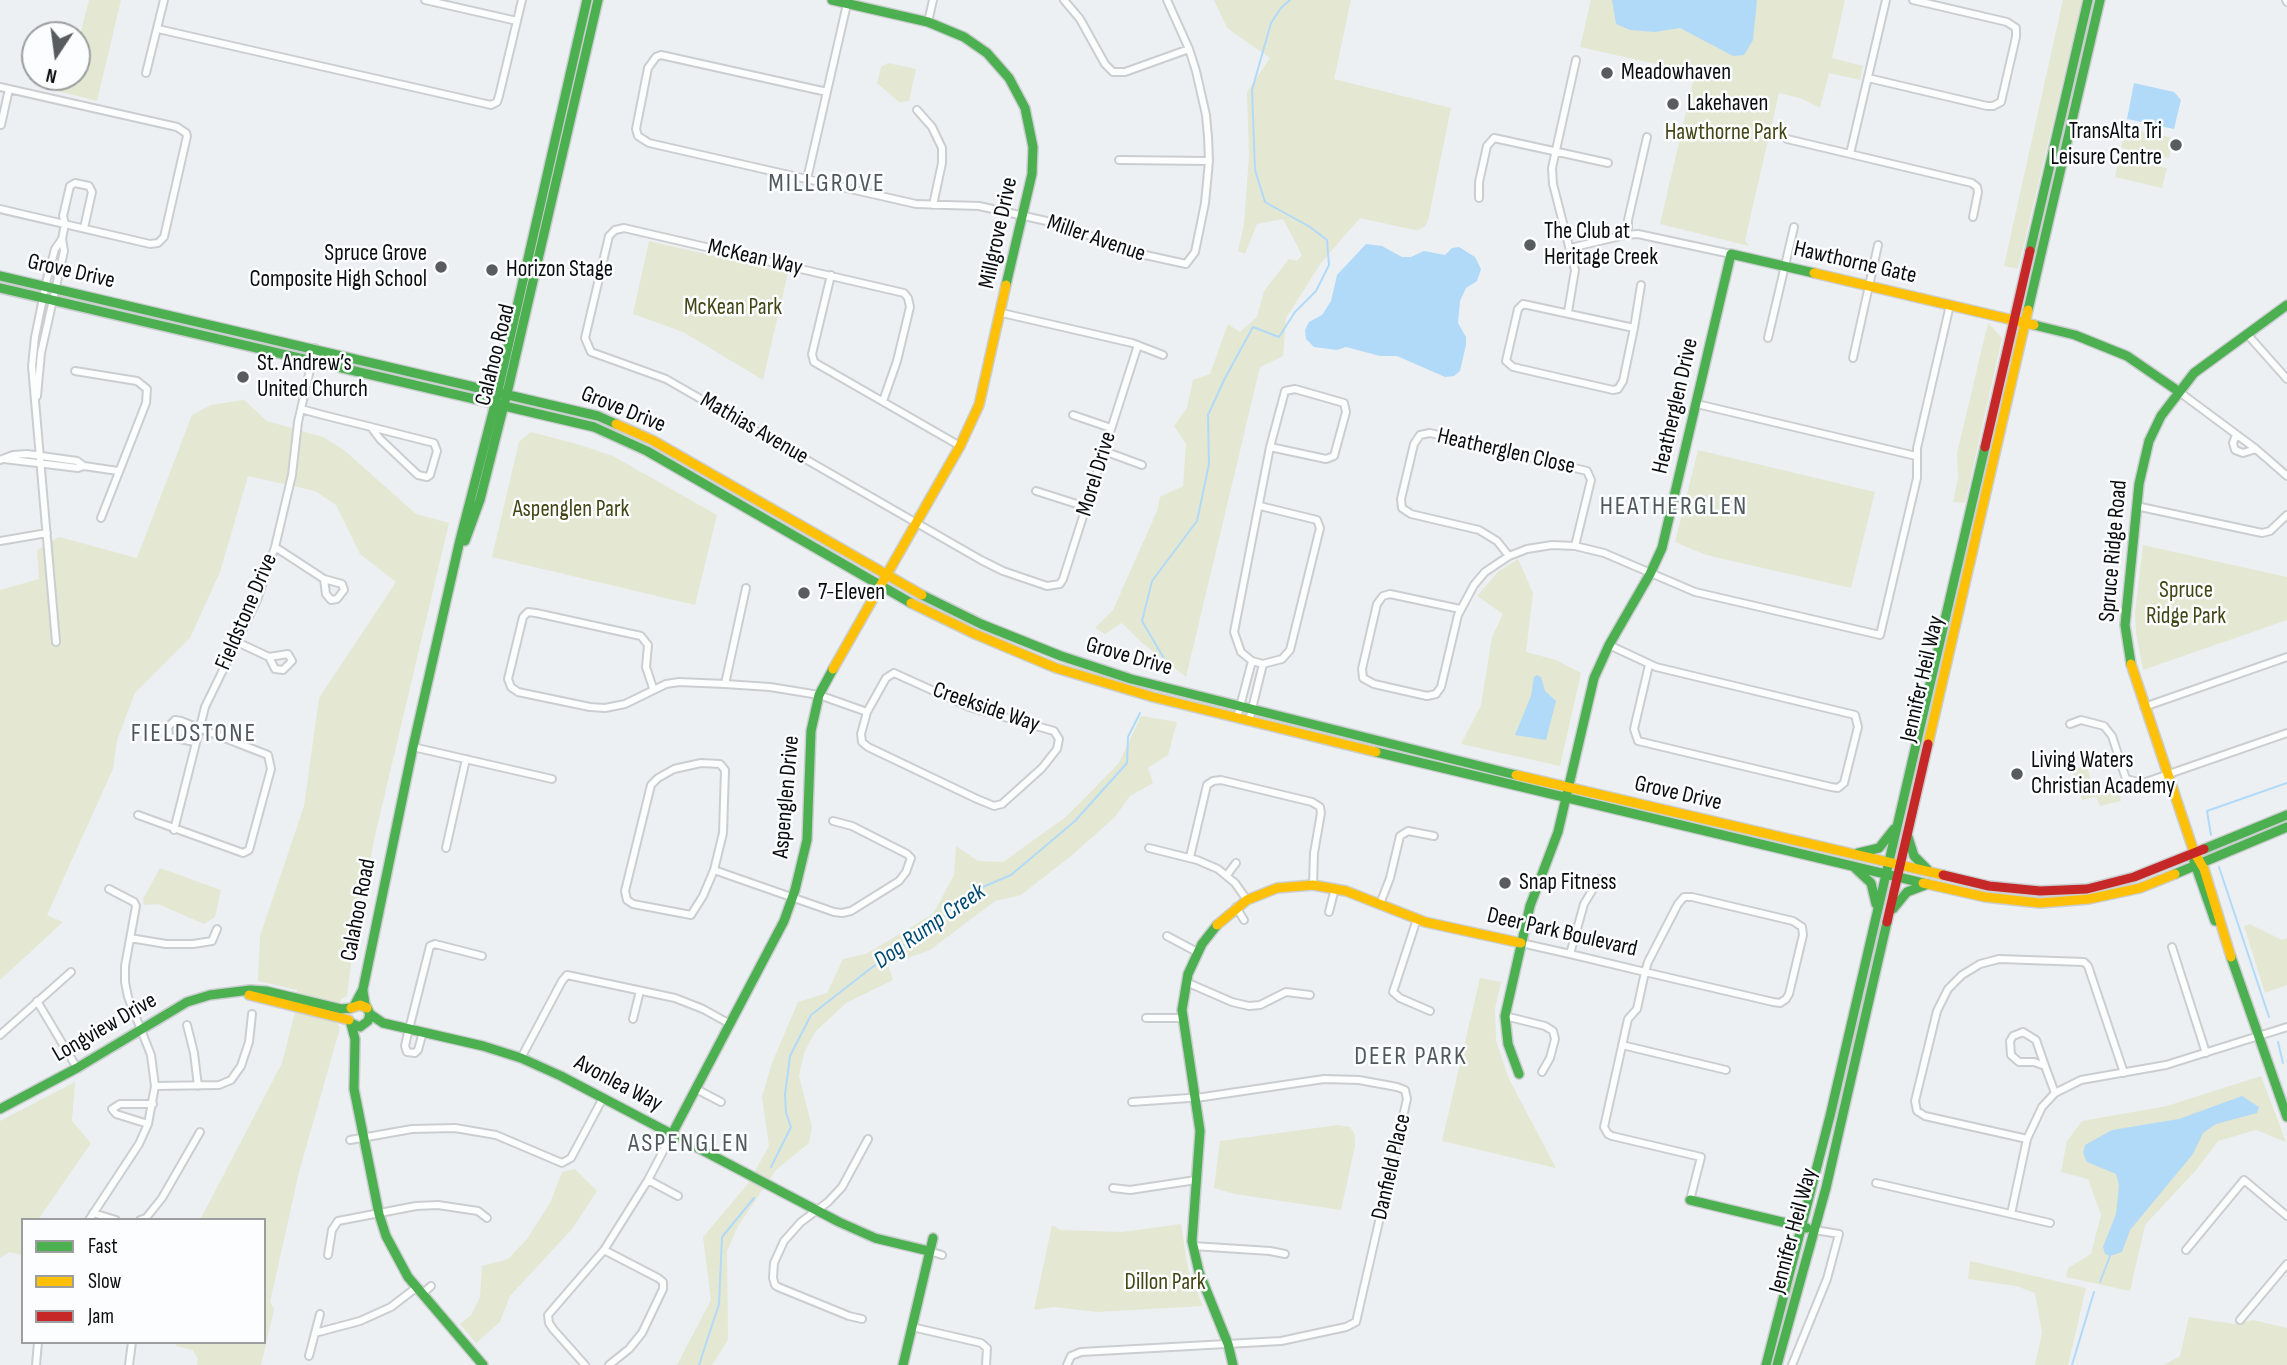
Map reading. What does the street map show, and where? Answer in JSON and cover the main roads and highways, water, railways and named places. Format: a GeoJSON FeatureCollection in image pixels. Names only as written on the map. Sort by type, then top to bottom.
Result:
{"type":"FeatureCollection","features":[{"type":"Feature","properties":{"kind":"main road","name":"Calahoo Road"},"geometry":{"type":"LineString","coordinates":[[502,392],[587,0]]}},
{"type":"Feature","properties":{"kind":"main road","name":"Calahoo Road"},"geometry":{"type":"LineString","coordinates":[[366,1018],[363,989],[413,747],[449,593],[480,500],[499,403],[598,0]]}},
{"type":"Feature","properties":{"kind":"main road","name":"Millgrove Drive"},"geometry":{"type":"LineString","coordinates":[[832,0],[928,22],[953,31],[981,48],[998,64],[1020,95],[1034,147],[1024,216],[981,397],[960,446],[879,585]]}},
{"type":"Feature","properties":{"kind":"main road","name":"Jennifer Heil Way"},"geometry":{"type":"LineString","coordinates":[[1766,1365],[1803,1227],[1877,915],[2088,0]]}},
{"type":"Feature","properties":{"kind":"main road","name":"Jennifer Heil Way"},"geometry":{"type":"LineString","coordinates":[[1777,1365],[1815,1230],[2100,0]]}},
{"type":"Feature","properties":{"kind":"main road","name":"Hawthorne Gate"},"geometry":{"type":"LineString","coordinates":[[1731,254],[2075,335],[2114,350],[2149,369],[2178,391]]}},
{"type":"Feature","properties":{"kind":"main road","name":"Heatherglen Drive"},"geometry":{"type":"LineString","coordinates":[[1519,1074],[1508,1044],[1505,1016],[1530,906],[1558,832],[1590,687],[1609,645],[1650,574],[1667,530],[1731,254]]}},
{"type":"Feature","properties":{"kind":"main road","name":"Grove Drive"},"geometry":{"type":"LineString","coordinates":[[0,276],[583,411],[635,431],[885,575],[981,624],[1061,656],[1131,679],[1568,788],[2001,888],[2066,891],[2111,884],[2160,868],[2287,815]]}},
{"type":"Feature","properties":{"kind":"main road","name":"Grove Drive"},"geometry":{"type":"LineString","coordinates":[[0,288],[587,425],[630,442],[945,621],[1056,668],[1141,694],[1566,799],[1897,877],[2020,902],[2067,902],[2140,888],[2287,827]]}},
{"type":"Feature","properties":{"kind":"main road","name":"Spruce Ridge Road"},"geometry":{"type":"LineString","coordinates":[[2287,305],[2194,373],[2161,416],[2149,441],[2143,463],[2136,506],[2125,625],[2130,662],[2144,707],[2287,1117]]}},
{"type":"Feature","properties":{"kind":"main road","name":"Aspenglen Drive"},"geometry":{"type":"LineString","coordinates":[[672,1134],[766,957],[793,897],[807,840],[811,731],[819,695],[879,585]]}},
{"type":"Feature","properties":{"kind":"main road"},"geometry":{"type":"LineString","coordinates":[[1853,854],[1879,848],[1898,821]]}},
{"type":"Feature","properties":{"kind":"main road"},"geometry":{"type":"LineString","coordinates":[[1907,833],[1914,856],[1919,864],[1931,872]]}},
{"type":"Feature","properties":{"kind":"main road"},"geometry":{"type":"LineString","coordinates":[[1852,866],[1871,883],[1877,915]]}},
{"type":"Feature","properties":{"kind":"main road"},"geometry":{"type":"LineString","coordinates":[[1888,917],[1898,900],[1907,892],[1931,884]]}},
{"type":"Feature","properties":{"kind":"main road","name":"Deer Park Boulevard"},"geometry":{"type":"LineString","coordinates":[[1233,1365],[1228,1344],[1199,1272],[1193,1246],[1192,1223],[1200,1141],[1183,1018],[1186,982],[1197,952],[1219,922],[1247,900],[1277,888],[1313,885],[1335,888],[1417,919],[1521,943]]}},
{"type":"Feature","properties":{"kind":"main road","name":"Calahoo Road"},"geometry":{"type":"LineString","coordinates":[[352,1007],[363,989]]}},
{"type":"Feature","properties":{"kind":"main road","name":"Longview Drive"},"geometry":{"type":"LineString","coordinates":[[0,1109],[77,1068],[187,1002],[210,995],[234,991],[266,991],[341,1009],[352,1007]]}},
{"type":"Feature","properties":{"kind":"main road","name":"Longview Drive"},"geometry":{"type":"LineString","coordinates":[[234,991],[340,1016],[350,1022]]}},
{"type":"Feature","properties":{"kind":"main road"},"geometry":{"type":"LineString","coordinates":[[366,1018],[360,1005],[352,1007],[348,1014],[355,1039],[354,1089],[379,1214],[386,1236],[397,1260],[419,1290],[483,1365]]}},
{"type":"Feature","properties":{"kind":"main road"},"geometry":{"type":"LineString","coordinates":[[350,1022],[356,1027],[366,1018]]}},
{"type":"Feature","properties":{"kind":"main road"},"geometry":{"type":"LineString","coordinates":[[355,1039],[366,1018]]}},
{"type":"Feature","properties":{"kind":"main road","name":"Avonlea Way"},"geometry":{"type":"LineString","coordinates":[[366,1018],[521,1058],[875,1238],[929,1251]]}},
{"type":"Feature","properties":{"kind":"main road"},"geometry":{"type":"LineString","coordinates":[[1690,1200],[1815,1230]]}},
{"type":"Feature","properties":{"kind":"main road"},"geometry":{"type":"LineString","coordinates":[[903,1365],[933,1238]]}},
{"type":"Feature","properties":{"kind":"water"},"geometry":{"type":"Polygon","coordinates":[[[1612,0],[1757,0],[1753,40],[1744,55],[1733,56],[1680,28],[1655,32],[1630,30],[1616,24],[1612,0]]]}},
{"type":"Feature","properties":{"kind":"water"},"geometry":{"type":"Polygon","coordinates":[[[2134,83],[2174,92],[2181,100],[2174,129],[2127,119],[2134,83]]]}},
{"type":"Feature","properties":{"kind":"water"},"geometry":{"type":"Polygon","coordinates":[[[1366,244],[1382,246],[1402,257],[1411,257],[1424,251],[1445,255],[1452,248],[1459,247],[1475,257],[1481,269],[1477,281],[1466,288],[1460,301],[1458,323],[1466,337],[1466,345],[1460,371],[1454,376],[1445,377],[1397,356],[1380,356],[1346,347],[1337,350],[1314,347],[1306,339],[1305,330],[1309,322],[1322,315],[1331,301],[1337,275],[1366,244]]]}},
{"type":"Feature","properties":{"kind":"water"},"geometry":{"type":"Polygon","coordinates":[[[1534,677],[1541,677],[1545,691],[1556,701],[1546,740],[1515,735],[1531,696],[1534,677]]]}},
{"type":"Feature","properties":{"kind":"water"},"geometry":{"type":"Polygon","coordinates":[[[2242,1096],[2259,1107],[2257,1113],[2216,1124],[2203,1133],[2193,1154],[2130,1230],[2122,1252],[2110,1256],[2105,1254],[2103,1247],[2116,1214],[2119,1185],[2116,1174],[2087,1162],[2083,1153],[2085,1145],[2112,1130],[2179,1119],[2242,1096]]]}},
{"type":"Feature","properties":{"kind":"waterway","name":"Dog Rump Creek"},"geometry":{"type":"LineString","coordinates":[[1169,667],[1142,621],[1152,581],[1197,521],[1209,464],[1208,415],[1253,327],[1279,337],[1295,312],[1316,291],[1329,265],[1327,240],[1310,227],[1265,202],[1255,170],[1252,90],[1271,23],[1290,0]]}},
{"type":"Feature","properties":{"kind":"waterway","name":"Dog Rump Creek"},"geometry":{"type":"LineString","coordinates":[[771,1167],[791,1127],[786,1113],[785,1094],[790,1056],[811,1015],[897,949],[924,934],[971,892],[1011,875],[1075,821],[1127,763],[1128,737],[1140,713]]}},
{"type":"Feature","properties":{"kind":"waterway"},"geometry":{"type":"LineString","coordinates":[[2211,835],[2207,811],[2287,783]]}},
{"type":"Feature","properties":{"kind":"waterway"},"geometry":{"type":"LineString","coordinates":[[2219,867],[2269,1017]]}},
{"type":"Feature","properties":{"kind":"waterway"},"geometry":{"type":"LineString","coordinates":[[2278,1042],[2283,1063]]}},
{"type":"Feature","properties":{"kind":"waterway","name":"Dog Rump Creek"},"geometry":{"type":"LineString","coordinates":[[699,1365],[719,1304],[722,1237],[754,1198]]}},
{"type":"Feature","properties":{"kind":"waterway"},"geometry":{"type":"LineString","coordinates":[[2100,1282],[2110,1256]]}},
{"type":"Feature","properties":{"kind":"waterway"},"geometry":{"type":"LineString","coordinates":[[2072,1365],[2094,1292]]}},
{"type":"Feature","properties":{"kind":"place","name":"Meadowhaven"},"geometry":{"type":"Point","coordinates":[1607,73]}},
{"type":"Feature","properties":{"kind":"place","name":"Lakehaven"},"geometry":{"type":"Point","coordinates":[1673,104]}},
{"type":"Feature","properties":{"kind":"place","name":"TransAlta Tri Leisure Centre"},"geometry":{"type":"Point","coordinates":[2176,145]}},
{"type":"Feature","properties":{"kind":"place","name":"The Club at Heritage Creek"},"geometry":{"type":"Point","coordinates":[1530,245]}},
{"type":"Feature","properties":{"kind":"place","name":"Spruce Grove Composite High School"},"geometry":{"type":"Point","coordinates":[441,267]}},
{"type":"Feature","properties":{"kind":"place","name":"Horizon Stage"},"geometry":{"type":"Point","coordinates":[492,270]}},
{"type":"Feature","properties":{"kind":"place","name":"St. Andrew’s United Church"},"geometry":{"type":"Point","coordinates":[243,377]}},
{"type":"Feature","properties":{"kind":"place","name":"7-Eleven"},"geometry":{"type":"Point","coordinates":[804,593]}},
{"type":"Feature","properties":{"kind":"place","name":"Living Waters Christian Academy"},"geometry":{"type":"Point","coordinates":[2017,774]}},
{"type":"Feature","properties":{"kind":"place","name":"Snap Fitness"},"geometry":{"type":"Point","coordinates":[1505,883]}},
{"type":"Feature","properties":{"kind":"district","name":"MILLGROVE"},"geometry":{"type":"Point","coordinates":[827,184]}},
{"type":"Feature","properties":{"kind":"district","name":"HEATHERGLEN"},"geometry":{"type":"Point","coordinates":[1674,507]}},
{"type":"Feature","properties":{"kind":"district","name":"FIELDSTONE"},"geometry":{"type":"Point","coordinates":[194,734]}},
{"type":"Feature","properties":{"kind":"district","name":"DEER PARK"},"geometry":{"type":"Point","coordinates":[1411,1057]}},
{"type":"Feature","properties":{"kind":"district","name":"ASPENGLEN"},"geometry":{"type":"Point","coordinates":[689,1144]}},
{"type":"Feature","properties":{"kind":"park label","name":"Hawthorne Park"},"geometry":{"type":"Point","coordinates":[1726,133]}},
{"type":"Feature","properties":{"kind":"park label","name":"McKean Park"},"geometry":{"type":"Point","coordinates":[733,308]}},
{"type":"Feature","properties":{"kind":"park label","name":"Aspenglen Park"},"geometry":{"type":"Point","coordinates":[571,510]}},
{"type":"Feature","properties":{"kind":"park label","name":"Spruce Ridge Park"},"geometry":{"type":"Point","coordinates":[2186,604]}},
{"type":"Feature","properties":{"kind":"park label","name":"Dillon Park"},"geometry":{"type":"Point","coordinates":[1165,1283]}}]}
